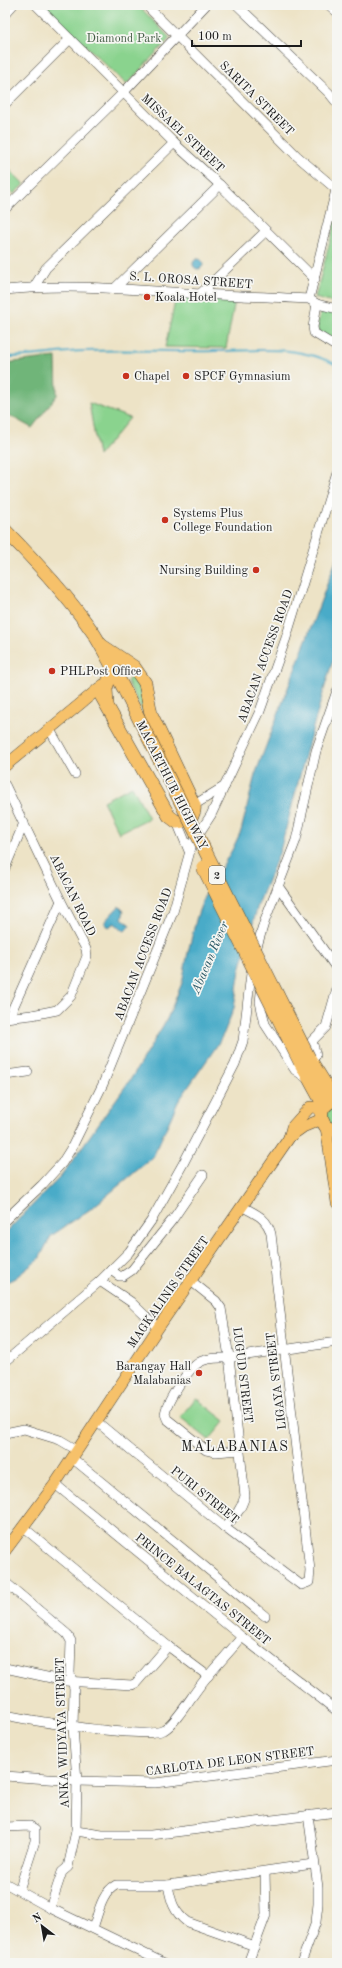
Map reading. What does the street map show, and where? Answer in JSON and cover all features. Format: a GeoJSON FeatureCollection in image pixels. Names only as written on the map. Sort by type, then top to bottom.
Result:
{"type":"FeatureCollection","features":[{"type":"Feature","properties":{"kind":"highway","name":"MACARTHUR HIGHWAY"},"geometry":{"type":"LineString","coordinates":[[5,530],[65,594],[101,645],[122,692],[330,1110]]}},
{"type":"Feature","properties":{"kind":"highway","name":"MACARTHUR HIGHWAY"},"geometry":{"type":"LineString","coordinates":[[5,540],[60,598],[86,635],[110,679],[122,692]]}},
{"type":"Feature","properties":{"kind":"highway"},"geometry":{"type":"LineString","coordinates":[[98,690],[171,819],[177,822],[185,820],[193,815],[194,805],[151,714],[146,686],[142,678],[130,664],[101,645]]}},
{"type":"Feature","properties":{"kind":"highway"},"geometry":{"type":"LineString","coordinates":[[122,692],[125,676],[129,672],[134,672],[142,678]]}},
{"type":"Feature","properties":{"kind":"highway"},"geometry":{"type":"LineString","coordinates":[[107,705],[106,689],[110,679]]}},
{"type":"Feature","properties":{"kind":"main road"},"geometry":{"type":"LineString","coordinates":[[5,766],[110,679]]}},
{"type":"Feature","properties":{"kind":"main road","name":"MAGKALINIS STREET"},"geometry":{"type":"LineString","coordinates":[[5,1551],[24,1528],[55,1484],[72,1456],[158,1328],[289,1138],[292,1127],[310,1107],[330,1110]]}},
{"type":"Feature","properties":{"kind":"main road"},"geometry":{"type":"LineString","coordinates":[[330,1110],[337,1203]]}},
{"type":"Feature","properties":{"kind":"street"},"geometry":{"type":"LineString","coordinates":[[5,14],[13,5]]}},
{"type":"Feature","properties":{"kind":"street","name":"MISSAEL STREET"},"geometry":{"type":"LineString","coordinates":[[36,5],[174,144],[220,185],[315,279]]}},
{"type":"Feature","properties":{"kind":"street","name":"SARITA STREET"},"geometry":{"type":"LineString","coordinates":[[146,5],[297,156],[337,188]]}},
{"type":"Feature","properties":{"kind":"street"},"geometry":{"type":"LineString","coordinates":[[5,208],[123,93],[206,5]]}},
{"type":"Feature","properties":{"kind":"street"},"geometry":{"type":"LineString","coordinates":[[237,5],[329,92],[337,103]]}},
{"type":"Feature","properties":{"kind":"street"},"geometry":{"type":"LineString","coordinates":[[329,5],[337,12]]}},
{"type":"Feature","properties":{"kind":"street"},"geometry":{"type":"LineString","coordinates":[[5,104],[70,39]]}},
{"type":"Feature","properties":{"kind":"street"},"geometry":{"type":"LineString","coordinates":[[34,287],[46,268],[174,144]]}},
{"type":"Feature","properties":{"kind":"street"},"geometry":{"type":"LineString","coordinates":[[116,287],[220,185]]}},
{"type":"Feature","properties":{"kind":"street"},"geometry":{"type":"LineString","coordinates":[[337,188],[315,279],[313,302],[314,333],[337,347]]}},
{"type":"Feature","properties":{"kind":"street"},"geometry":{"type":"LineString","coordinates":[[200,294],[266,231]]}},
{"type":"Feature","properties":{"kind":"street","name":"S. L. OROSA STREET"},"geometry":{"type":"LineString","coordinates":[[5,290],[34,287],[116,287],[313,302],[337,309]]}},
{"type":"Feature","properties":{"kind":"street","name":"ABACAN ACCESS ROAD"},"geometry":{"type":"LineString","coordinates":[[5,1220],[54,1172],[67,1156],[115,1058],[168,925],[195,838],[207,824],[260,711],[293,616],[337,472]]}},
{"type":"Feature","properties":{"kind":"street"},"geometry":{"type":"LineString","coordinates":[[5,1362],[100,1281],[129,1252],[151,1221],[228,1079],[243,1041],[250,974],[258,941],[296,840],[316,751],[337,691]]}},
{"type":"Feature","properties":{"kind":"street"},"geometry":{"type":"LineString","coordinates":[[50,730],[75,774]]}},
{"type":"Feature","properties":{"kind":"street","name":"ABACAN ROAD"},"geometry":{"type":"LineString","coordinates":[[5,785],[86,950],[85,962],[71,996],[57,1010],[32,1015],[7,1017]]}},
{"type":"Feature","properties":{"kind":"street"},"geometry":{"type":"LineString","coordinates":[[194,805],[225,786]]}},
{"type":"Feature","properties":{"kind":"street"},"geometry":{"type":"LineString","coordinates":[[177,822],[190,851]]}},
{"type":"Feature","properties":{"kind":"street"},"geometry":{"type":"LineString","coordinates":[[5,868],[24,823]]}},
{"type":"Feature","properties":{"kind":"street"},"geometry":{"type":"LineString","coordinates":[[278,886],[293,904],[337,969]]}},
{"type":"Feature","properties":{"kind":"street"},"geometry":{"type":"LineString","coordinates":[[7,1017],[61,901]]}},
{"type":"Feature","properties":{"kind":"street"},"geometry":{"type":"LineString","coordinates":[[258,941],[262,980],[260,1002],[265,1024],[295,1070],[309,1066],[316,1055],[312,1041],[326,1027],[337,988]]}},
{"type":"Feature","properties":{"kind":"street"},"geometry":{"type":"LineString","coordinates":[[250,974],[258,976],[262,980]]}},
{"type":"Feature","properties":{"kind":"street"},"geometry":{"type":"LineString","coordinates":[[5,1075],[28,1072]]}},
{"type":"Feature","properties":{"kind":"street"},"geometry":{"type":"LineString","coordinates":[[111,1270],[119,1276],[123,1276],[132,1270],[173,1219],[203,1175]]}},
{"type":"Feature","properties":{"kind":"street","name":"LIGAYA STREET"},"geometry":{"type":"LineString","coordinates":[[242,1206],[263,1218],[268,1226],[310,1570],[309,1582],[301,1585]]}},
{"type":"Feature","properties":{"kind":"street"},"geometry":{"type":"LineString","coordinates":[[100,1281],[131,1302],[158,1328]]}},
{"type":"Feature","properties":{"kind":"street","name":"LUGUD STREET"},"geometry":{"type":"LineString","coordinates":[[191,1281],[216,1301],[220,1308],[229,1357],[245,1496],[242,1507],[224,1527]]}},
{"type":"Feature","properties":{"kind":"street"},"geometry":{"type":"LineString","coordinates":[[240,1450],[216,1452],[206,1450],[167,1419],[165,1414],[169,1400],[192,1369],[200,1361],[210,1358],[229,1357],[337,1342]]}},
{"type":"Feature","properties":{"kind":"street","name":"PURI STREET"},"geometry":{"type":"LineString","coordinates":[[96,1422],[224,1527],[301,1585]]}},
{"type":"Feature","properties":{"kind":"street"},"geometry":{"type":"LineString","coordinates":[[5,1433],[24,1429],[60,1440],[72,1456],[265,1616]]}},
{"type":"Feature","properties":{"kind":"street","name":"PRINCE BALAGTAS STREET"},"geometry":{"type":"LineString","coordinates":[[55,1484],[242,1637],[337,1711]]}},
{"type":"Feature","properties":{"kind":"street"},"geometry":{"type":"LineString","coordinates":[[24,1528],[168,1646],[208,1676]]}},
{"type":"Feature","properties":{"kind":"street","name":"ANKA WIDYAYA STREET"},"geometry":{"type":"LineString","coordinates":[[5,1582],[70,1637],[72,1680],[74,1688],[73,1727],[77,1781],[76,1831],[68,1867],[62,1872],[50,1908]]}},
{"type":"Feature","properties":{"kind":"street"},"geometry":{"type":"LineString","coordinates":[[5,1715],[37,1722],[73,1727],[128,1732],[160,1732],[169,1726],[208,1676],[242,1637]]}},
{"type":"Feature","properties":{"kind":"street"},"geometry":{"type":"LineString","coordinates":[[5,1668],[65,1681],[72,1680],[132,1685],[168,1646]]}},
{"type":"Feature","properties":{"kind":"street","name":"CARLOTA DE LEON STREET"},"geometry":{"type":"LineString","coordinates":[[5,1776],[77,1781],[155,1783],[337,1760]]}},
{"type":"Feature","properties":{"kind":"street"},"geometry":{"type":"LineString","coordinates":[[76,1831],[102,1835],[151,1835],[337,1812]]}},
{"type":"Feature","properties":{"kind":"street"},"geometry":{"type":"LineString","coordinates":[[301,1963],[316,1922],[318,1888],[308,1815]]}},
{"type":"Feature","properties":{"kind":"street"},"geometry":{"type":"LineString","coordinates":[[5,1827],[30,1826],[35,1829],[35,1841],[19,1890]]}},
{"type":"Feature","properties":{"kind":"street"},"geometry":{"type":"LineString","coordinates":[[93,1928],[106,1893],[116,1885],[168,1885],[314,1864]]}},
{"type":"Feature","properties":{"kind":"street"},"geometry":{"type":"LineString","coordinates":[[248,1963],[266,1915],[265,1872]]}},
{"type":"Feature","properties":{"kind":"street"},"geometry":{"type":"LineString","coordinates":[[5,1883],[50,1908],[164,1963]]}},
{"type":"Feature","properties":{"kind":"street"},"geometry":{"type":"LineString","coordinates":[[168,1885],[172,1905],[178,1915],[187,1922],[255,1946]]}},
{"type":"Feature","properties":{"kind":"green space","name":"Diamond Park"},"geometry":{"type":"Polygon","coordinates":[[[43,5],[138,5],[170,38],[127,84],[43,5]]]}},
{"type":"Feature","properties":{"kind":"green space"},"geometry":{"type":"Polygon","coordinates":[[[5,165],[24,184],[14,194],[6,186],[9,182],[5,178],[5,165]]]}},
{"type":"Feature","properties":{"kind":"green space"},"geometry":{"type":"Polygon","coordinates":[[[335,222],[337,223],[337,304],[315,298],[335,222]]]}},
{"type":"Feature","properties":{"kind":"green space"},"geometry":{"type":"Polygon","coordinates":[[[176,297],[235,300],[226,348],[165,347],[176,297]]]}},
{"type":"Feature","properties":{"kind":"green space"},"geometry":{"type":"Polygon","coordinates":[[[326,309],[337,311],[337,343],[318,332],[319,319],[323,311],[326,309]]]}},
{"type":"Feature","properties":{"kind":"green space"},"geometry":{"type":"Polygon","coordinates":[[[56,357],[57,395],[32,428],[5,413],[5,363],[56,357]]]}},
{"type":"Feature","properties":{"kind":"green space"},"geometry":{"type":"Polygon","coordinates":[[[89,403],[130,418],[98,456],[89,403]]]}},
{"type":"Feature","properties":{"kind":"green space"},"geometry":{"type":"Polygon","coordinates":[[[134,676],[138,682],[149,724],[127,681],[134,676]]]}},
{"type":"Feature","properties":{"kind":"green space"},"geometry":{"type":"Polygon","coordinates":[[[132,786],[149,818],[119,833],[103,801],[132,786]]]}},
{"type":"Feature","properties":{"kind":"green space"},"geometry":{"type":"Polygon","coordinates":[[[332,1107],[337,1107],[337,1124],[330,1124],[326,1113],[332,1107]]]}},
{"type":"Feature","properties":{"kind":"green space"},"geometry":{"type":"Polygon","coordinates":[[[196,1398],[225,1421],[209,1440],[180,1417],[196,1398]]]}},
{"type":"Feature","properties":{"kind":"water"},"geometry":{"type":"Polygon","coordinates":[[[196,259],[200,259],[202,260],[202,268],[196,269],[193,266],[193,262],[196,259]]]}},
{"type":"Feature","properties":{"kind":"water","name":"Abacan River"},"geometry":{"type":"Polygon","coordinates":[[[337,558],[337,652],[331,666],[309,741],[280,851],[258,905],[240,970],[234,1008],[224,1033],[178,1102],[153,1157],[92,1208],[51,1236],[39,1259],[15,1278],[5,1283],[5,1233],[62,1175],[132,1077],[167,1019],[182,983],[197,916],[204,897],[232,850],[241,831],[255,775],[337,558]]]}},
{"type":"Feature","properties":{"kind":"water"},"geometry":{"type":"Polygon","coordinates":[[[119,906],[124,911],[122,918],[130,925],[125,931],[114,923],[109,927],[105,924],[105,921],[119,906]]]}},
{"type":"Feature","properties":{"kind":"waterway"},"geometry":{"type":"LineString","coordinates":[[5,357],[100,350],[277,350],[307,354],[322,358],[337,365]]}},
{"type":"Feature","properties":{"kind":"place","name":"Koala Hotel"},"geometry":{"type":"Point","coordinates":[147,297]}},
{"type":"Feature","properties":{"kind":"place","name":"Chapel"},"geometry":{"type":"Point","coordinates":[126,376]}},
{"type":"Feature","properties":{"kind":"place","name":"SPCF Gymnasium"},"geometry":{"type":"Point","coordinates":[186,376]}},
{"type":"Feature","properties":{"kind":"place","name":"Systems Plus College Foundation"},"geometry":{"type":"Point","coordinates":[165,520]}},
{"type":"Feature","properties":{"kind":"place","name":"Nursing Building"},"geometry":{"type":"Point","coordinates":[256,570]}},
{"type":"Feature","properties":{"kind":"place","name":"PHLPost Office"},"geometry":{"type":"Point","coordinates":[52,671]}},
{"type":"Feature","properties":{"kind":"place","name":"Barangay Hall Malabanias"},"geometry":{"type":"Point","coordinates":[199,1373]}},
{"type":"Feature","properties":{"kind":"district","name":"MALABANIAS"},"geometry":{"type":"Point","coordinates":[235,1446]}}]}
